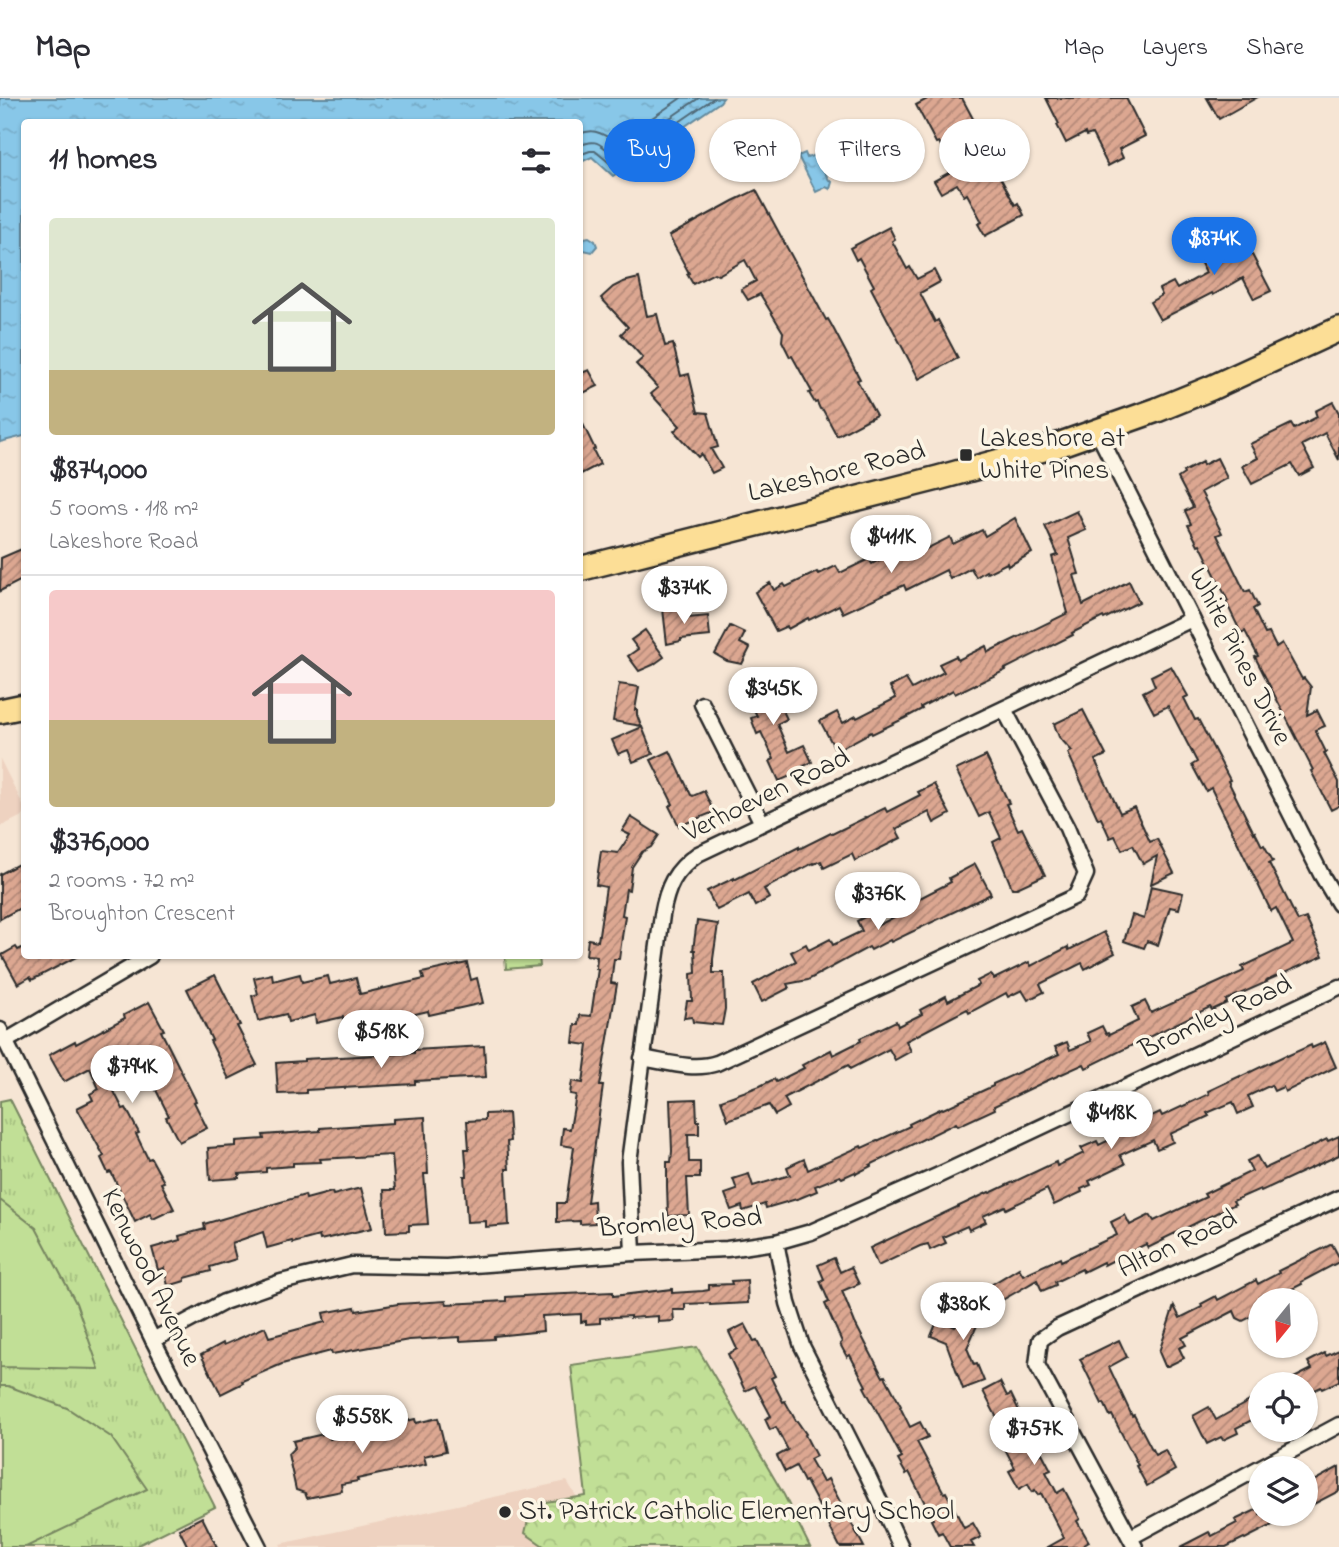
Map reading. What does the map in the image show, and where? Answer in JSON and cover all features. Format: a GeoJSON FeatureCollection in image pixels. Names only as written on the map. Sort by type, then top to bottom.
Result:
{"type":"FeatureCollection","features":[{"type":"Feature","properties":{"kind":"main road","name":"Lakeshore Road"},"geometry":{"type":"LineString","coordinates":[[583,568],[1055,446],[1211,388],[1339,329]]}},
{"type":"Feature","properties":{"kind":"main road"},"geometry":{"type":"LineString","coordinates":[[0,711],[21,707]]}},
{"type":"Feature","properties":{"kind":"street","name":"White Pines Drive"},"geometry":{"type":"LineString","coordinates":[[1097,432],[1321,874],[1339,904]]}},
{"type":"Feature","properties":{"kind":"street","name":"Verhoeven Road"},"geometry":{"type":"LineString","coordinates":[[633,1253],[629,1162],[662,915],[667,889],[679,870],[698,854],[1192,619]]}},
{"type":"Feature","properties":{"kind":"street"},"geometry":{"type":"LineString","coordinates":[[702,704],[762,823]]}},
{"type":"Feature","properties":{"kind":"street"},"geometry":{"type":"LineString","coordinates":[[642,1058],[695,1068],[717,1063],[1076,896],[1086,874],[1067,828],[1004,709]]}},
{"type":"Feature","properties":{"kind":"street"},"geometry":{"type":"LineString","coordinates":[[3,1035],[144,959]]}},
{"type":"Feature","properties":{"kind":"street","name":"Bromley Road"},"geometry":{"type":"LineString","coordinates":[[153,1340],[224,1302],[281,1282],[352,1265],[446,1267],[727,1249],[776,1242],[811,1232],[937,1176],[1339,987]]}},
{"type":"Feature","properties":{"kind":"street","name":"Kenwood Avenue"},"geometry":{"type":"LineString","coordinates":[[3,1035],[153,1340],[259,1547]]}},
{"type":"Feature","properties":{"kind":"street","name":"Alton Road"},"geometry":{"type":"LineString","coordinates":[[1133,1542],[1037,1365],[1040,1340],[1058,1328],[1339,1198]]}},
{"type":"Feature","properties":{"kind":"street"},"geometry":{"type":"LineString","coordinates":[[776,1242],[788,1303],[802,1346],[901,1547]]}},
{"type":"Feature","properties":{"kind":"street"},"geometry":{"type":"LineString","coordinates":[[1133,1542],[1339,1425]]}},
{"type":"Feature","properties":{"kind":"shaded area"},"geometry":{"type":"Polygon","coordinates":[[[0,759],[21,801],[21,816],[0,827],[0,759]]]}},
{"type":"Feature","properties":{"kind":"shaded area","name":"St. Patrick Catholic Elementary School"},"geometry":{"type":"Polygon","coordinates":[[[567,1481],[607,1547],[282,1547],[280,1544],[567,1481]]]}},
{"type":"Feature","properties":{"kind":"green space"},"geometry":{"type":"Polygon","coordinates":[[[505,959],[539,959],[540,966],[506,969],[505,959]]]}},
{"type":"Feature","properties":{"kind":"green space"},"geometry":{"type":"Polygon","coordinates":[[[10,1099],[215,1507],[134,1547],[0,1547],[0,1101],[10,1099]]]}},
{"type":"Feature","properties":{"kind":"green space"},"geometry":{"type":"Polygon","coordinates":[[[0,1200],[36,1228],[76,1303],[99,1369],[0,1367],[0,1200]]]}},
{"type":"Feature","properties":{"kind":"green space"},"geometry":{"type":"Polygon","coordinates":[[[697,1347],[784,1495],[810,1547],[545,1547],[525,1533],[532,1504],[586,1496],[571,1365],[697,1347]]]}},
{"type":"Feature","properties":{"kind":"green space"},"geometry":{"type":"Polygon","coordinates":[[[0,1386],[8,1386],[67,1408],[111,1437],[147,1489],[26,1547],[0,1547],[0,1386]]]}},
{"type":"Feature","properties":{"kind":"water"},"geometry":{"type":"Polygon","coordinates":[[[0,98],[723,98],[695,119],[604,119],[604,168],[592,157],[583,161],[583,119],[21,119],[21,437],[0,442],[0,98]]]}},
{"type":"Feature","properties":{"kind":"water"},"geometry":{"type":"Polygon","coordinates":[[[805,153],[807,158],[815,155],[815,182],[832,182],[830,189],[826,187],[816,192],[801,162],[801,155],[805,153]]]}},
{"type":"Feature","properties":{"kind":"water"},"geometry":{"type":"Polygon","coordinates":[[[589,237],[595,241],[597,246],[592,252],[583,251],[583,238],[589,237]]]}},
{"type":"Feature","properties":{"kind":"building"},"geometry":{"type":"Polygon","coordinates":[[[929,98],[962,98],[973,119],[939,119],[939,142],[936,143],[916,105],[929,98]]]}},
{"type":"Feature","properties":{"kind":"building"},"geometry":{"type":"Polygon","coordinates":[[[1046,98],[1126,98],[1145,136],[1119,149],[1123,158],[1108,166],[1092,134],[1086,136],[1085,133],[1066,143],[1046,98]]]}},
{"type":"Feature","properties":{"kind":"building"},"geometry":{"type":"Polygon","coordinates":[[[1207,98],[1256,98],[1219,119],[1207,98]]]}},
{"type":"Feature","properties":{"kind":"building"},"geometry":{"type":"Polygon","coordinates":[[[939,178],[939,182],[1003,182],[1015,205],[1018,203],[1024,215],[985,236],[978,224],[982,222],[967,194],[964,196],[957,184],[941,193],[934,181],[939,178]]]}},
{"type":"Feature","properties":{"kind":"building"},"geometry":{"type":"Polygon","coordinates":[[[756,190],[826,320],[828,319],[832,326],[876,415],[837,436],[823,410],[809,393],[812,392],[782,341],[783,332],[760,294],[748,300],[741,289],[756,281],[745,260],[718,275],[714,273],[693,284],[669,236],[756,190]]]}},
{"type":"Feature","properties":{"kind":"building"},"geometry":{"type":"Polygon","coordinates":[[[889,227],[895,239],[892,241],[907,269],[910,267],[917,279],[934,270],[940,282],[920,293],[958,358],[919,379],[871,288],[874,286],[859,258],[856,260],[850,248],[889,227]]]}},
{"type":"Feature","properties":{"kind":"building"},"geometry":{"type":"Polygon","coordinates":[[[1234,234],[1244,252],[1249,249],[1271,291],[1254,299],[1243,278],[1160,320],[1150,302],[1162,295],[1159,289],[1173,282],[1177,289],[1206,273],[1194,250],[1206,244],[1208,248],[1234,234]]]}},
{"type":"Feature","properties":{"kind":"building"},"geometry":{"type":"Polygon","coordinates":[[[639,278],[647,316],[657,314],[665,346],[673,344],[681,376],[689,374],[698,412],[708,413],[718,447],[711,449],[722,468],[712,473],[701,454],[698,457],[674,431],[680,426],[651,394],[658,388],[636,364],[643,358],[621,334],[628,327],[601,298],[613,287],[639,278]]]}},
{"type":"Feature","properties":{"kind":"building"},"geometry":{"type":"Polygon","coordinates":[[[589,370],[598,386],[583,393],[583,372],[589,370]]]}},
{"type":"Feature","properties":{"kind":"building"},"geometry":{"type":"Polygon","coordinates":[[[1333,402],[1339,413],[1339,460],[1325,433],[1302,445],[1314,468],[1299,476],[1292,464],[1252,484],[1242,466],[1258,458],[1250,444],[1291,424],[1294,429],[1317,417],[1315,411],[1333,402]]]}},
{"type":"Feature","properties":{"kind":"building"},"geometry":{"type":"Polygon","coordinates":[[[583,424],[595,449],[593,450],[600,464],[583,473],[583,424]]]}},
{"type":"Feature","properties":{"kind":"building"},"geometry":{"type":"Polygon","coordinates":[[[1217,458],[1227,478],[1201,492],[1222,533],[1217,535],[1245,592],[1250,590],[1258,606],[1253,609],[1265,634],[1269,633],[1276,647],[1282,643],[1302,679],[1311,687],[1307,715],[1317,710],[1325,726],[1315,730],[1339,782],[1339,806],[1331,810],[1255,657],[1258,656],[1245,631],[1241,633],[1226,602],[1228,601],[1188,525],[1191,524],[1185,511],[1193,507],[1178,478],[1183,472],[1202,462],[1203,465],[1217,458]]]}},
{"type":"Feature","properties":{"kind":"building"},"geometry":{"type":"Polygon","coordinates":[[[1077,511],[1086,530],[1068,538],[1079,574],[1074,575],[1083,605],[1129,581],[1139,602],[1104,619],[1103,617],[975,685],[955,694],[953,690],[905,718],[836,751],[820,721],[837,712],[843,723],[856,716],[857,718],[896,698],[890,687],[906,679],[912,689],[944,672],[939,664],[956,656],[958,660],[986,646],[988,652],[1068,613],[1052,557],[1058,555],[1045,526],[1077,511]]]}},
{"type":"Feature","properties":{"kind":"building"},"geometry":{"type":"Polygon","coordinates":[[[1015,518],[1032,553],[1008,566],[1007,563],[976,577],[971,568],[950,579],[946,570],[906,590],[904,585],[843,613],[839,605],[788,629],[787,626],[776,631],[755,592],[770,583],[774,590],[784,584],[786,587],[836,566],[840,573],[869,559],[872,564],[903,547],[907,556],[950,537],[953,544],[982,530],[985,536],[1015,518]]]}},
{"type":"Feature","properties":{"kind":"building"},"geometry":{"type":"Polygon","coordinates":[[[21,549],[21,580],[0,591],[1,558],[21,549]]]}},
{"type":"Feature","properties":{"kind":"building"},"geometry":{"type":"Polygon","coordinates":[[[680,607],[680,613],[688,612],[688,618],[708,616],[710,636],[681,639],[667,644],[663,609],[680,607]]]}},
{"type":"Feature","properties":{"kind":"building"},"geometry":{"type":"Polygon","coordinates":[[[730,626],[745,633],[740,643],[750,648],[742,664],[727,661],[715,654],[730,626]]]}},
{"type":"Feature","properties":{"kind":"building"},"geometry":{"type":"Polygon","coordinates":[[[645,630],[664,657],[639,671],[628,656],[638,649],[631,640],[645,630]]]}},
{"type":"Feature","properties":{"kind":"building"},"geometry":{"type":"Polygon","coordinates":[[[1171,666],[1188,696],[1184,698],[1230,780],[1228,781],[1254,833],[1273,861],[1269,863],[1298,921],[1306,918],[1323,956],[1226,1000],[1227,1003],[1212,1010],[1210,1007],[1086,1068],[1084,1064],[994,1106],[995,1109],[958,1126],[956,1123],[856,1174],[855,1172],[842,1178],[840,1176],[815,1186],[817,1191],[766,1208],[765,1204],[743,1211],[742,1206],[731,1210],[725,1194],[737,1190],[733,1179],[749,1174],[753,1186],[790,1175],[787,1167],[804,1159],[808,1170],[861,1146],[862,1148],[1059,1054],[1055,1047],[1067,1042],[1070,1050],[1091,1041],[1087,1033],[1102,1026],[1109,1035],[1138,1021],[1132,1007],[1145,1001],[1151,1013],[1244,971],[1242,967],[1293,943],[1276,908],[1271,911],[1211,788],[1206,791],[1192,765],[1197,762],[1168,706],[1154,713],[1143,692],[1155,686],[1151,676],[1171,666]]]}},
{"type":"Feature","properties":{"kind":"building"},"geometry":{"type":"Polygon","coordinates":[[[761,673],[772,688],[787,719],[777,724],[789,752],[804,745],[812,762],[779,781],[770,761],[774,759],[761,732],[757,734],[751,718],[757,716],[741,682],[761,673]]]}},
{"type":"Feature","properties":{"kind":"building"},"geometry":{"type":"Polygon","coordinates":[[[619,684],[639,687],[635,710],[641,726],[613,721],[619,684]]]}},
{"type":"Feature","properties":{"kind":"building"},"geometry":{"type":"Polygon","coordinates":[[[1083,710],[1106,755],[1095,760],[1120,813],[1134,807],[1150,842],[1157,839],[1174,873],[1151,884],[1157,856],[1143,864],[1133,845],[1122,850],[1115,836],[1110,838],[1101,818],[1098,819],[1068,753],[1072,751],[1059,737],[1054,724],[1083,710]]]}},
{"type":"Feature","properties":{"kind":"building"},"geometry":{"type":"Polygon","coordinates":[[[642,727],[653,754],[633,762],[628,750],[618,754],[612,740],[642,727]]]}},
{"type":"Feature","properties":{"kind":"building"},"geometry":{"type":"Polygon","coordinates":[[[670,751],[691,795],[704,791],[714,812],[679,826],[669,806],[673,804],[651,760],[670,751]]]}},
{"type":"Feature","properties":{"kind":"building"},"geometry":{"type":"Polygon","coordinates":[[[986,756],[1009,803],[1006,804],[1018,830],[1022,828],[1045,875],[1017,888],[1012,888],[993,842],[1001,838],[989,812],[979,817],[956,770],[986,756]]]}},
{"type":"Feature","properties":{"kind":"building"},"geometry":{"type":"Polygon","coordinates":[[[934,784],[950,814],[934,823],[929,812],[896,829],[901,838],[855,861],[852,854],[824,868],[821,861],[813,863],[764,889],[769,898],[755,906],[749,894],[717,910],[707,891],[885,808],[887,812],[920,795],[918,792],[934,784]]]}},
{"type":"Feature","properties":{"kind":"building"},"geometry":{"type":"Polygon","coordinates":[[[631,817],[659,835],[632,867],[622,915],[625,916],[619,959],[614,959],[611,983],[617,984],[600,1086],[603,1086],[587,1202],[594,1201],[595,1223],[557,1222],[557,1203],[566,1203],[574,1147],[561,1145],[563,1128],[570,1129],[576,1095],[570,1094],[572,1081],[583,1083],[588,1045],[573,1043],[575,1025],[579,1025],[580,1015],[591,1016],[598,969],[597,956],[586,955],[588,939],[598,941],[606,887],[596,885],[601,851],[618,853],[630,835],[622,831],[631,817]]]}},
{"type":"Feature","properties":{"kind":"building"},"geometry":{"type":"Polygon","coordinates":[[[21,863],[21,908],[0,919],[0,874],[21,863]]]}},
{"type":"Feature","properties":{"kind":"building"},"geometry":{"type":"Polygon","coordinates":[[[975,864],[991,894],[891,942],[890,940],[871,950],[869,947],[808,980],[787,984],[789,988],[762,1002],[753,984],[796,961],[791,952],[806,944],[809,950],[830,939],[833,945],[862,931],[857,921],[870,914],[877,926],[912,908],[910,903],[951,882],[949,878],[975,864]]]}},
{"type":"Feature","properties":{"kind":"building"},"geometry":{"type":"Polygon","coordinates":[[[1151,886],[1183,893],[1179,909],[1170,907],[1158,945],[1147,941],[1144,948],[1124,941],[1132,915],[1144,919],[1151,886]]]}},
{"type":"Feature","properties":{"kind":"building"},"geometry":{"type":"Polygon","coordinates":[[[697,921],[718,924],[713,973],[724,973],[725,1009],[722,1025],[693,1022],[692,1017],[684,1018],[687,1001],[692,1001],[691,974],[696,973],[693,950],[697,921]]]}},
{"type":"Feature","properties":{"kind":"building"},"geometry":{"type":"Polygon","coordinates":[[[1104,932],[1115,953],[1085,969],[1082,963],[1040,984],[1044,992],[1028,1000],[1022,990],[1008,997],[1006,993],[969,1013],[967,1009],[906,1041],[911,1051],[895,1060],[889,1049],[850,1069],[848,1065],[784,1098],[789,1107],[775,1115],[769,1105],[728,1120],[721,1100],[774,1079],[776,1082],[831,1050],[833,1055],[861,1041],[860,1038],[896,1021],[898,1026],[922,1014],[920,1010],[946,996],[948,1001],[979,985],[977,981],[991,974],[994,979],[1029,962],[1031,966],[1104,932]]]}},
{"type":"Feature","properties":{"kind":"building"},"geometry":{"type":"Polygon","coordinates":[[[16,947],[18,950],[21,948],[21,959],[72,959],[32,980],[30,977],[18,984],[2,955],[16,947]]]}},
{"type":"Feature","properties":{"kind":"building"},"geometry":{"type":"Polygon","coordinates":[[[467,963],[471,980],[477,978],[483,1003],[429,1015],[428,1011],[373,1024],[371,1017],[344,1024],[343,1017],[316,1023],[315,1015],[288,1022],[286,1014],[258,1021],[252,996],[258,994],[254,978],[272,974],[273,981],[300,974],[302,982],[328,976],[330,984],[356,978],[360,994],[424,979],[422,973],[467,963]]]}},
{"type":"Feature","properties":{"kind":"building"},"geometry":{"type":"Polygon","coordinates":[[[215,975],[257,1065],[229,1079],[187,989],[215,975]]]}},
{"type":"Feature","properties":{"kind":"building"},"geometry":{"type":"Polygon","coordinates":[[[149,1002],[207,1128],[179,1142],[135,1048],[101,1066],[139,1133],[136,1134],[148,1159],[151,1158],[164,1182],[161,1183],[174,1209],[153,1219],[150,1214],[135,1222],[111,1172],[108,1173],[101,1158],[104,1156],[77,1108],[93,1100],[90,1094],[99,1089],[90,1068],[64,1082],[49,1055],[75,1041],[76,1044],[149,1002]]]}},
{"type":"Feature","properties":{"kind":"building"},"geometry":{"type":"Polygon","coordinates":[[[1325,1042],[1336,1067],[1285,1092],[1283,1087],[1274,1091],[1271,1085],[1248,1096],[1253,1107],[1238,1114],[1233,1102],[1207,1113],[1209,1116],[1170,1134],[1173,1142],[1157,1149],[1153,1140],[1120,1155],[1125,1164],[1089,1181],[1091,1185],[1081,1189],[1082,1192],[1054,1205],[1047,1189],[1006,1209],[1005,1206],[983,1216],[986,1222],[969,1230],[967,1226],[943,1237],[946,1243],[930,1250],[928,1244],[920,1246],[878,1266],[870,1248],[1056,1162],[1057,1166],[1084,1153],[1081,1148],[1097,1141],[1099,1145],[1124,1133],[1123,1129],[1160,1112],[1162,1116],[1209,1094],[1208,1091],[1286,1055],[1325,1042]]]}},
{"type":"Feature","properties":{"kind":"building"},"geometry":{"type":"Polygon","coordinates":[[[484,1046],[486,1077],[278,1094],[276,1063],[484,1046]]]}},
{"type":"Feature","properties":{"kind":"building"},"geometry":{"type":"Polygon","coordinates":[[[696,1099],[699,1134],[688,1134],[689,1162],[700,1162],[700,1178],[687,1178],[689,1215],[668,1216],[667,1162],[671,1162],[672,1151],[670,1100],[696,1099]]]}},
{"type":"Feature","properties":{"kind":"building"},"geometry":{"type":"Polygon","coordinates":[[[508,1113],[509,1169],[506,1169],[509,1225],[486,1227],[486,1221],[467,1222],[464,1176],[467,1176],[465,1149],[469,1149],[467,1121],[485,1120],[485,1114],[508,1113]]]}},
{"type":"Feature","properties":{"kind":"building"},"geometry":{"type":"Polygon","coordinates":[[[425,1117],[428,1174],[424,1174],[428,1224],[409,1225],[409,1231],[386,1232],[384,1190],[395,1190],[392,1155],[320,1159],[321,1162],[293,1163],[293,1166],[266,1168],[266,1172],[239,1174],[239,1178],[210,1180],[208,1148],[236,1146],[236,1141],[264,1139],[263,1135],[393,1123],[393,1119],[425,1117]]]}},
{"type":"Feature","properties":{"kind":"building"},"geometry":{"type":"Polygon","coordinates":[[[1339,1136],[1339,1155],[1233,1201],[1235,1204],[1148,1248],[1146,1244],[1104,1265],[1103,1262],[1083,1272],[1082,1269],[1042,1291],[1037,1280],[999,1302],[989,1286],[1019,1268],[1023,1275],[1117,1235],[1111,1222],[1125,1215],[1130,1225],[1150,1215],[1154,1221],[1206,1197],[1204,1194],[1252,1171],[1247,1161],[1257,1156],[1264,1169],[1339,1136]]]}},
{"type":"Feature","properties":{"kind":"building"},"geometry":{"type":"Polygon","coordinates":[[[361,1188],[372,1228],[320,1240],[319,1236],[293,1243],[292,1241],[267,1248],[263,1232],[232,1243],[236,1259],[210,1267],[211,1271],[168,1286],[164,1268],[158,1270],[152,1248],[180,1240],[179,1236],[205,1229],[204,1224],[305,1195],[306,1199],[361,1188]]]}},
{"type":"Feature","properties":{"kind":"building"},"geometry":{"type":"Polygon","coordinates":[[[1332,1244],[1339,1257],[1339,1262],[1294,1288],[1248,1288],[1248,1318],[1243,1321],[1237,1318],[1234,1311],[1182,1338],[1186,1345],[1179,1348],[1184,1358],[1165,1366],[1159,1352],[1174,1306],[1180,1318],[1216,1296],[1218,1300],[1256,1280],[1258,1284],[1279,1273],[1278,1271],[1332,1244]]]}},
{"type":"Feature","properties":{"kind":"building"},"geometry":{"type":"Polygon","coordinates":[[[834,1258],[840,1272],[851,1267],[859,1284],[842,1291],[855,1323],[910,1427],[920,1422],[928,1437],[917,1442],[964,1528],[973,1523],[981,1537],[971,1542],[974,1547],[950,1547],[942,1532],[938,1534],[909,1472],[906,1474],[898,1460],[902,1458],[864,1387],[866,1386],[850,1355],[847,1357],[840,1344],[842,1342],[825,1304],[829,1302],[820,1281],[824,1279],[818,1265],[834,1258]]]}},
{"type":"Feature","properties":{"kind":"building"},"geometry":{"type":"Polygon","coordinates":[[[747,1280],[748,1303],[685,1304],[685,1310],[673,1310],[674,1321],[658,1322],[658,1316],[630,1316],[600,1318],[600,1323],[586,1324],[586,1321],[581,1322],[581,1314],[542,1316],[543,1331],[494,1336],[494,1339],[460,1341],[460,1337],[409,1340],[332,1354],[331,1351],[282,1364],[242,1381],[243,1383],[221,1394],[201,1355],[223,1343],[224,1345],[265,1327],[269,1337],[325,1322],[323,1313],[355,1307],[356,1311],[398,1304],[506,1301],[506,1297],[613,1292],[613,1296],[672,1289],[672,1293],[703,1291],[709,1290],[709,1285],[747,1280]]]}},
{"type":"Feature","properties":{"kind":"building"},"geometry":{"type":"Polygon","coordinates":[[[969,1297],[986,1305],[967,1348],[984,1381],[963,1389],[946,1342],[931,1336],[938,1319],[955,1327],[969,1297]]]}},
{"type":"Feature","properties":{"kind":"building"},"geometry":{"type":"Polygon","coordinates":[[[745,1324],[754,1341],[757,1340],[775,1376],[771,1378],[783,1402],[785,1401],[806,1434],[816,1456],[810,1459],[823,1482],[828,1479],[864,1547],[840,1547],[796,1466],[785,1472],[777,1456],[788,1450],[776,1427],[770,1430],[765,1419],[771,1416],[755,1386],[745,1391],[728,1354],[737,1349],[729,1332],[745,1324]]]}},
{"type":"Feature","properties":{"kind":"building"},"geometry":{"type":"Polygon","coordinates":[[[1119,1340],[1127,1357],[1109,1367],[1132,1416],[1134,1415],[1155,1455],[1165,1450],[1175,1470],[1147,1486],[1112,1415],[1110,1416],[1104,1403],[1102,1404],[1080,1359],[1119,1340]]]}},
{"type":"Feature","properties":{"kind":"building"},"geometry":{"type":"Polygon","coordinates":[[[1339,1350],[1339,1381],[1318,1388],[1318,1372],[1306,1372],[1312,1369],[1308,1362],[1325,1353],[1326,1356],[1339,1350]]]}},
{"type":"Feature","properties":{"kind":"building"},"geometry":{"type":"Polygon","coordinates":[[[1000,1382],[1007,1396],[1011,1394],[1032,1431],[1029,1433],[1039,1455],[1042,1453],[1051,1470],[1046,1472],[1057,1493],[1064,1489],[1080,1519],[1077,1521],[1089,1542],[1081,1547],[1048,1547],[1064,1538],[1041,1493],[1038,1495],[1035,1490],[1032,1492],[1028,1484],[1019,1489],[1009,1471],[1015,1468],[1002,1443],[1011,1439],[983,1391],[1000,1382]]]}},
{"type":"Feature","properties":{"kind":"building"},"geometry":{"type":"Polygon","coordinates":[[[1248,1402],[1248,1422],[1236,1428],[1238,1433],[1207,1444],[1193,1416],[1209,1407],[1216,1420],[1248,1402]]]}},
{"type":"Feature","properties":{"kind":"building"},"geometry":{"type":"Polygon","coordinates":[[[438,1418],[446,1451],[424,1456],[426,1464],[357,1479],[358,1481],[341,1484],[342,1491],[307,1498],[305,1493],[296,1490],[288,1454],[295,1447],[293,1441],[328,1433],[330,1439],[415,1419],[416,1423],[438,1418]]]}},
{"type":"Feature","properties":{"kind":"building"},"geometry":{"type":"Polygon","coordinates":[[[1339,1467],[1339,1491],[1318,1502],[1318,1478],[1339,1467]]]}},
{"type":"Feature","properties":{"kind":"building"},"geometry":{"type":"Polygon","coordinates":[[[1248,1514],[1248,1526],[1270,1526],[1226,1547],[1180,1547],[1209,1532],[1212,1536],[1237,1523],[1235,1520],[1248,1514]]]}},
{"type":"Feature","properties":{"kind":"building"},"geometry":{"type":"Polygon","coordinates":[[[202,1517],[217,1547],[188,1547],[179,1529],[202,1517]]]}},
{"type":"Feature","properties":{"kind":"place","name":"Lakeshore at White Pines"},"geometry":{"type":"Point","coordinates":[966,455]}},
{"type":"Feature","properties":{"kind":"place","name":"St. Patrick Catholic Elementary School"},"geometry":{"type":"Point","coordinates":[505,1512]}}]}
